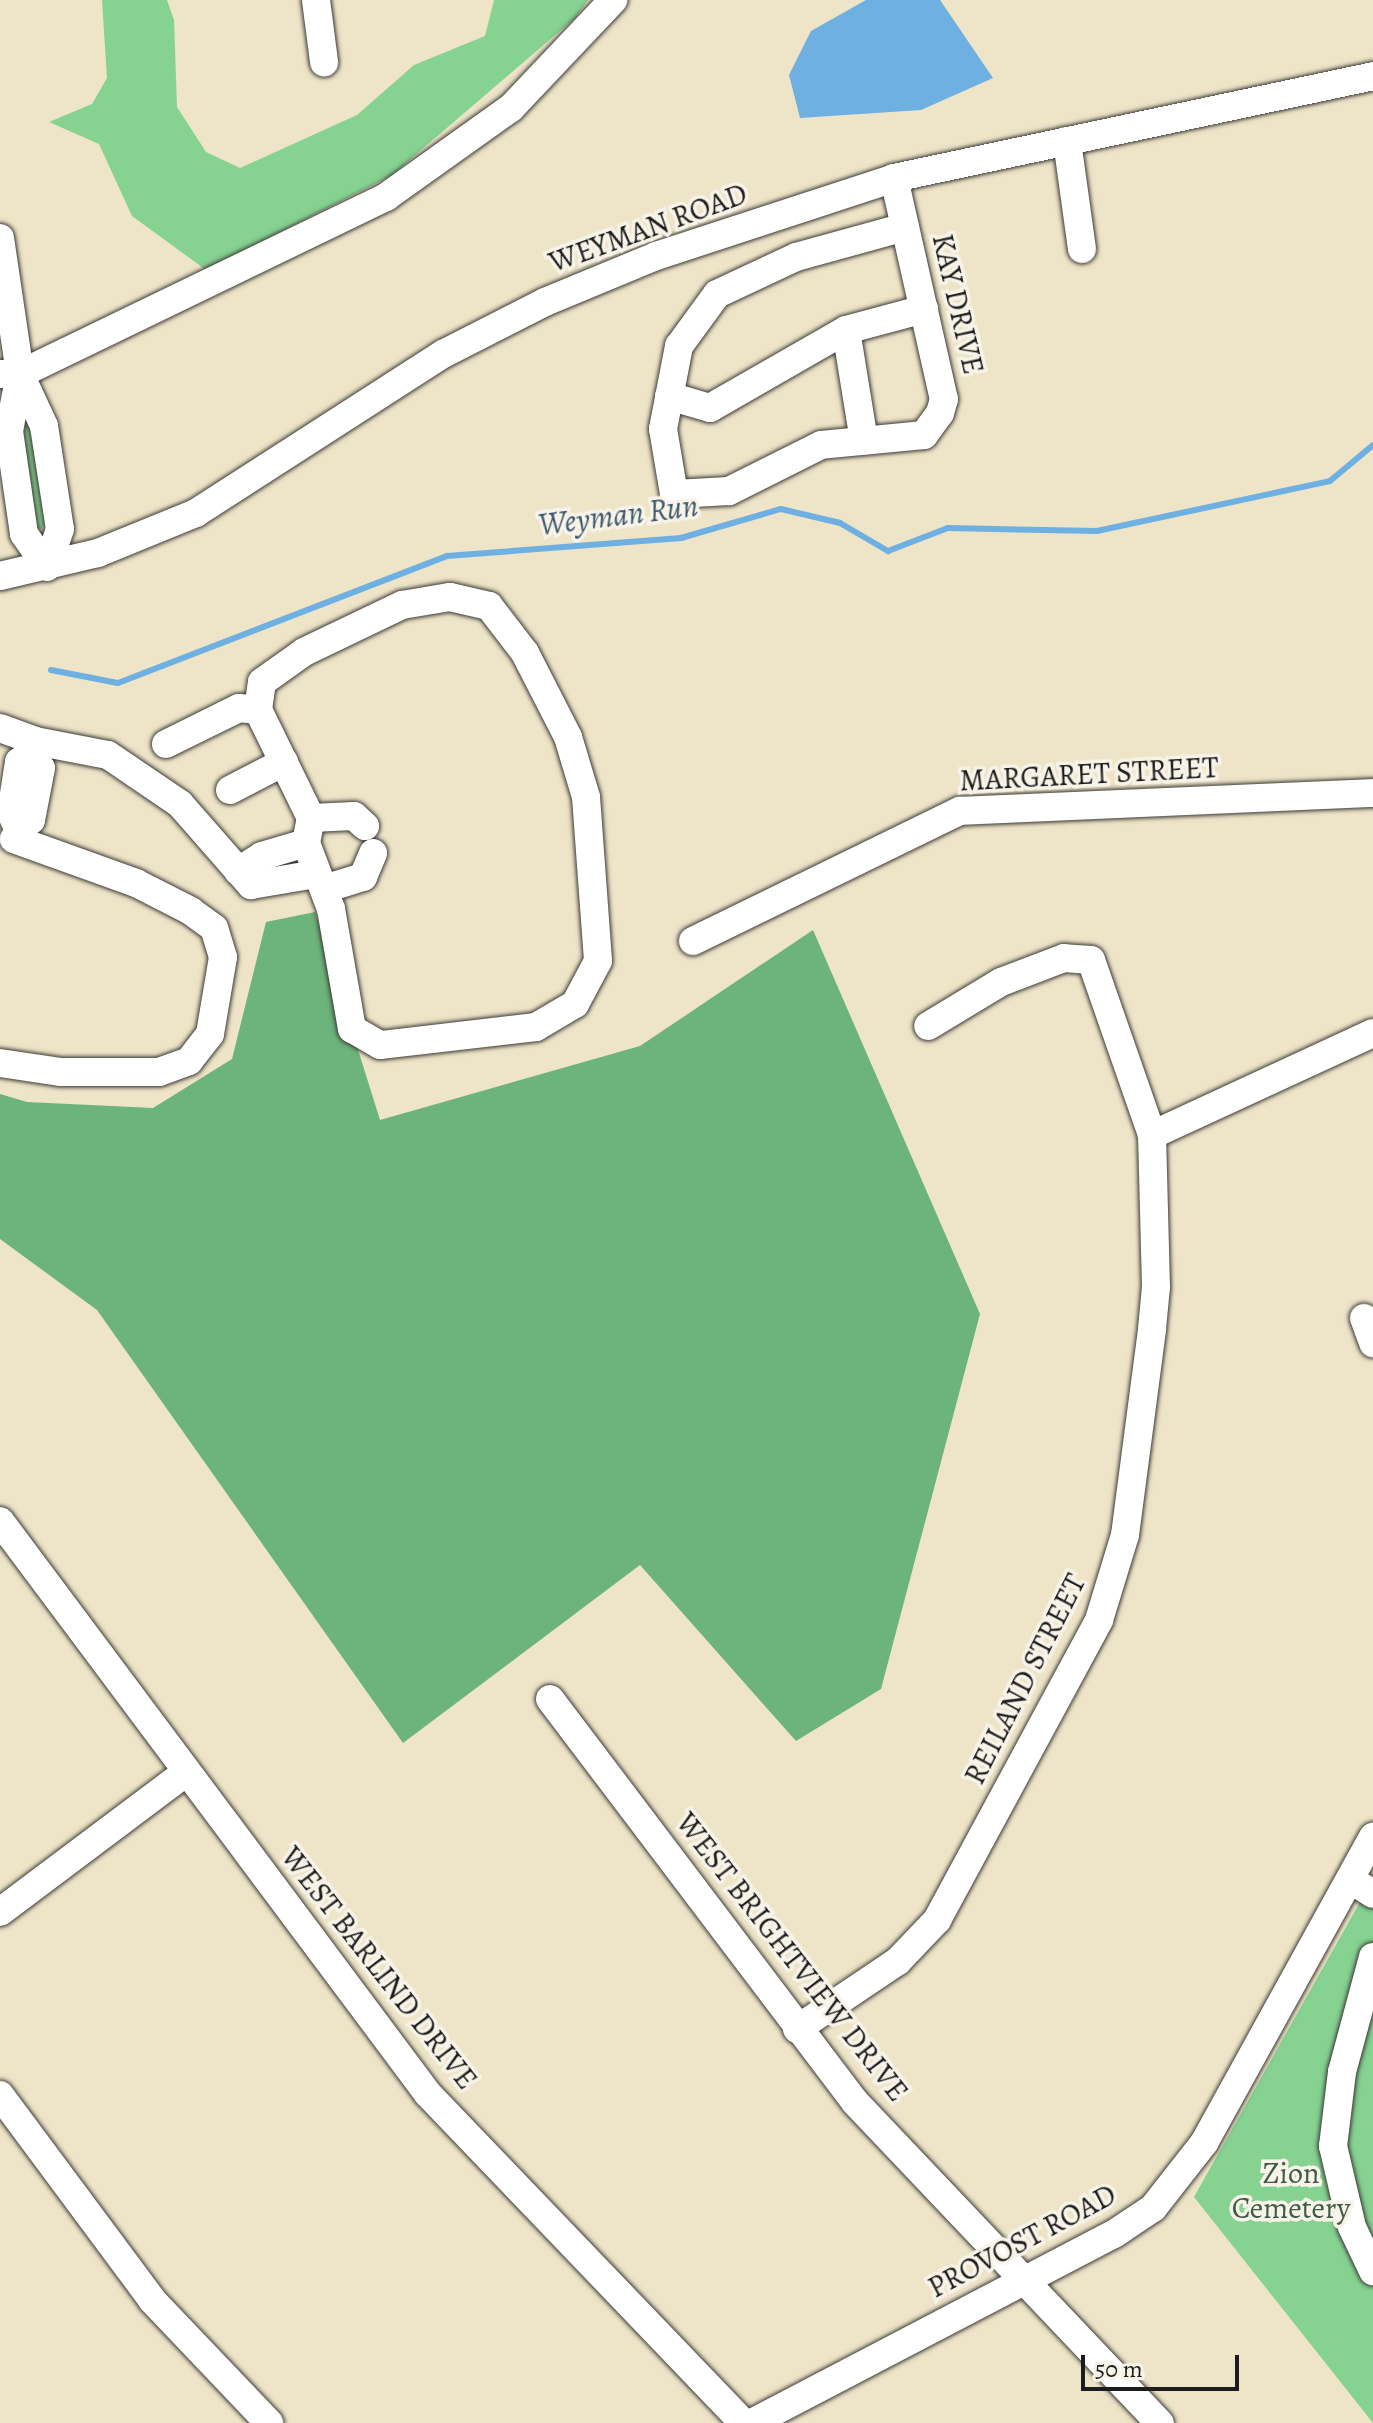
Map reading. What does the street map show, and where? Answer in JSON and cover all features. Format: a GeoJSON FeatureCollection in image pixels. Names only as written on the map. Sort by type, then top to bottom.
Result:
{"type":"FeatureCollection","features":[{"type":"Feature","properties":{"kind":"street"},"geometry":{"type":"LineString","coordinates":[[316,0],[324,62]]}},
{"type":"Feature","properties":{"kind":"street"},"geometry":{"type":"LineString","coordinates":[[10,374],[218,278],[398,188],[511,108],[613,0]]}},
{"type":"Feature","properties":{"kind":"street","name":"WEYMAN ROAD"},"geometry":{"type":"LineString","coordinates":[[0,576],[98,553],[196,513],[443,354],[545,302],[656,256],[894,178],[1373,76]]}},
{"type":"Feature","properties":{"kind":"street"},"geometry":{"type":"LineString","coordinates":[[1067,141],[1082,249]]}},
{"type":"Feature","properties":{"kind":"street","name":"KAY DRIVE"},"geometry":{"type":"LineString","coordinates":[[894,178],[944,399],[940,413],[924,435],[821,445],[729,491],[674,494],[663,429],[679,346],[717,294],[796,257],[905,227]]}},
{"type":"Feature","properties":{"kind":"street"},"geometry":{"type":"LineString","coordinates":[[0,238],[10,374],[9,431],[24,534],[47,567]]}},
{"type":"Feature","properties":{"kind":"street"},"geometry":{"type":"LineString","coordinates":[[669,396],[710,408],[846,330],[924,309]]}},
{"type":"Feature","properties":{"kind":"street"},"geometry":{"type":"LineString","coordinates":[[846,330],[864,441]]}},
{"type":"Feature","properties":{"kind":"street"},"geometry":{"type":"LineString","coordinates":[[450,597],[489,606],[525,653],[573,752],[586,797],[598,961],[575,1004],[536,1027],[380,1045],[352,1029],[309,831],[284,762],[258,710],[262,682],[304,652],[402,605],[450,597]]}},
{"type":"Feature","properties":{"kind":"street"},"geometry":{"type":"LineString","coordinates":[[166,744],[239,708],[258,710]]}},
{"type":"Feature","properties":{"kind":"street"},"geometry":{"type":"LineString","coordinates":[[0,728],[33,747],[108,755],[180,804],[251,885],[363,877],[373,853]]}},
{"type":"Feature","properties":{"kind":"street"},"geometry":{"type":"LineString","coordinates":[[0,1063],[61,1072],[159,1072],[189,1061],[210,1034],[223,957],[214,928],[191,911],[136,883],[11,832],[19,762],[33,747]]}},
{"type":"Feature","properties":{"kind":"street"},"geometry":{"type":"LineString","coordinates":[[230,790],[284,762]]}},
{"type":"Feature","properties":{"kind":"street","name":"MARGARET STREET"},"geometry":{"type":"LineString","coordinates":[[693,941],[960,811],[1373,793]]}},
{"type":"Feature","properties":{"kind":"street"},"geometry":{"type":"LineString","coordinates":[[238,871],[309,831],[354,816],[365,826]]}},
{"type":"Feature","properties":{"kind":"street","name":"REILAND STREET"},"geometry":{"type":"LineString","coordinates":[[797,2029],[898,1961],[937,1920],[1099,1620],[1125,1535],[1152,1329],[1156,1287],[1152,1135],[1091,960],[1064,958],[1001,982],[928,1026]]}},
{"type":"Feature","properties":{"kind":"street"},"geometry":{"type":"LineString","coordinates":[[1152,1135],[1373,1033]]}},
{"type":"Feature","properties":{"kind":"street","name":"WEST BARLIND DRIVE"},"geometry":{"type":"LineString","coordinates":[[0,1521],[185,1773],[428,2094],[744,2423]]}},
{"type":"Feature","properties":{"kind":"street","name":"WEST BRIGHTVIEW DRIVE"},"geometry":{"type":"LineString","coordinates":[[550,1699],[855,2102],[1027,2278],[1160,2423]]}},
{"type":"Feature","properties":{"kind":"street"},"geometry":{"type":"LineString","coordinates":[[0,1912],[185,1773]]}},
{"type":"Feature","properties":{"kind":"street","name":"PROVOST ROAD"},"geometry":{"type":"LineString","coordinates":[[752,2423],[1114,2234],[1153,2208],[1183,2176],[1361,1887],[1373,1837]]}},
{"type":"Feature","properties":{"kind":"street"},"geometry":{"type":"LineString","coordinates":[[1373,1957],[1342,2072],[1333,2146],[1352,2227],[1373,2271]]}},
{"type":"Feature","properties":{"kind":"street"},"geometry":{"type":"LineString","coordinates":[[0,2095],[152,2300],[269,2423]]}},
{"type":"Feature","properties":{"kind":"green space"},"geometry":{"type":"Polygon","coordinates":[[[102,0],[167,0],[174,20],[177,107],[206,152],[240,168],[357,115],[414,65],[485,36],[494,0],[588,0],[575,18],[392,175],[206,270],[132,216],[99,144],[49,122],[92,104],[107,78],[102,0]]]}},
{"type":"Feature","properties":{"kind":"green space"},"geometry":{"type":"Polygon","coordinates":[[[31,426],[48,520],[41,529],[35,528],[20,428],[31,426]]]}},
{"type":"Feature","properties":{"kind":"green space"},"geometry":{"type":"Polygon","coordinates":[[[315,912],[380,1120],[640,1046],[813,930],[980,1314],[881,1689],[796,1741],[640,1565],[403,1743],[97,1310],[0,1239],[0,1094],[27,1102],[153,1108],[232,1059],[266,922],[315,912]]]}},
{"type":"Feature","properties":{"kind":"green space","name":"Zion Cemetery"},"geometry":{"type":"Polygon","coordinates":[[[1373,1879],[1373,2423],[1194,2197],[1373,1879]]]}},
{"type":"Feature","properties":{"kind":"water"},"geometry":{"type":"Polygon","coordinates":[[[866,0],[940,0],[993,78],[921,110],[800,118],[789,75],[811,31],[866,0]]]}},
{"type":"Feature","properties":{"kind":"waterway","name":"Weyman Run"},"geometry":{"type":"LineString","coordinates":[[51,670],[118,683],[447,556],[681,538],[781,509],[840,523],[888,551],[948,528],[1097,531],[1330,481],[1373,445]]}}]}
